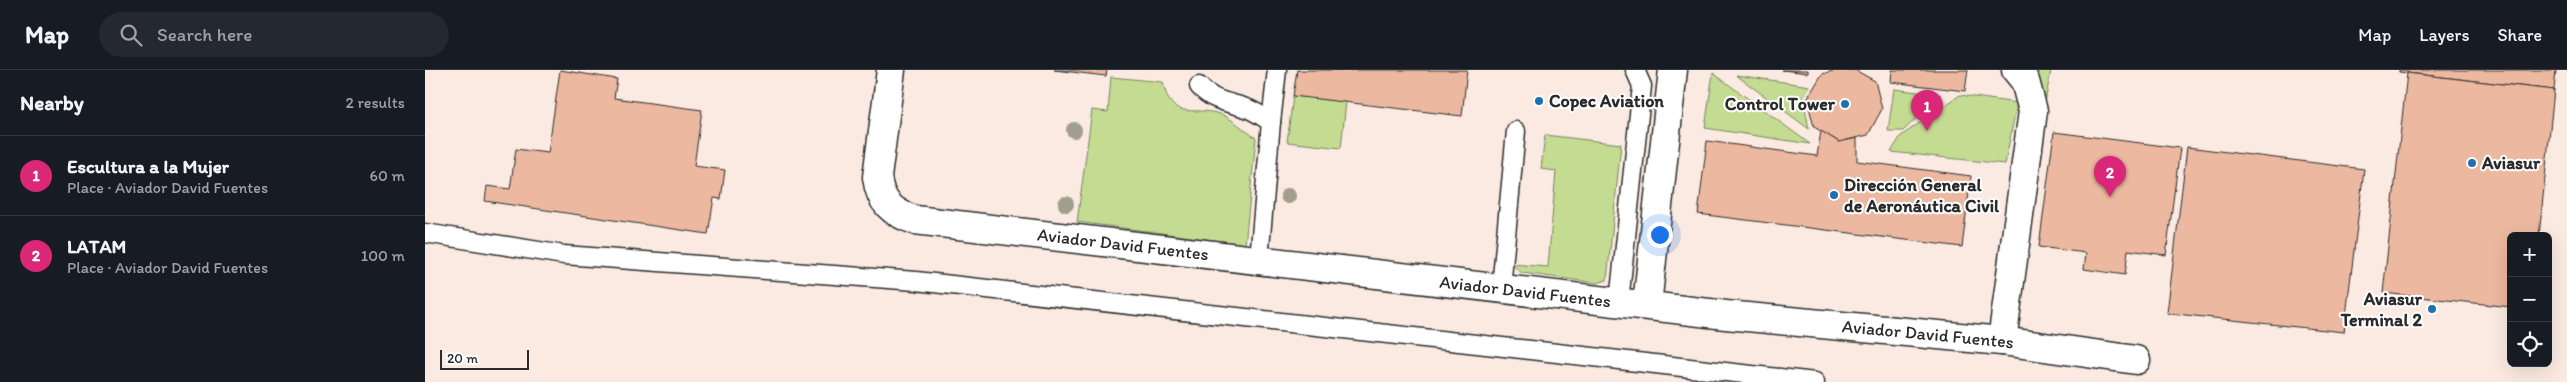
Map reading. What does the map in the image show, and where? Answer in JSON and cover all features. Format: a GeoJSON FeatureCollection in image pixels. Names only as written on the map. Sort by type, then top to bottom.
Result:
{"type":"FeatureCollection","features":[{"type":"Feature","properties":{"kind":"street","name":"Aviador David Fuentes"},"geometry":{"type":"LineString","coordinates":[[891,70],[877,177],[879,191],[887,205],[898,214],[915,220],[1619,302],[2001,341],[2135,360]]}},
{"type":"Feature","properties":{"kind":"street"},"geometry":{"type":"LineString","coordinates":[[1647,305],[1673,70]]}},
{"type":"Feature","properties":{"kind":"street"},"geometry":{"type":"LineString","coordinates":[[2001,341],[2033,111],[2025,81],[2016,70]]}},
{"type":"Feature","properties":{"kind":"lane"},"geometry":{"type":"LineString","coordinates":[[1259,259],[1277,70]]}},
{"type":"Feature","properties":{"kind":"lane"},"geometry":{"type":"LineString","coordinates":[[1619,302],[1642,86],[1635,70]]}},
{"type":"Feature","properties":{"kind":"lane"},"geometry":{"type":"LineString","coordinates":[[1199,86],[1207,95],[1221,102],[1248,109],[1271,122]]}},
{"type":"Feature","properties":{"kind":"lane"},"geometry":{"type":"LineString","coordinates":[[1501,288],[1516,132]]}},
{"type":"Feature","properties":{"kind":"lane"},"geometry":{"type":"LineString","coordinates":[[425,233],[564,256],[916,281],[1815,382]]}},
{"type":"Feature","properties":{"kind":"green space"},"geometry":{"type":"Polygon","coordinates":[[[2029,70],[2051,70],[2043,114],[2029,70]]]}},
{"type":"Feature","properties":{"kind":"green space"},"geometry":{"type":"Polygon","coordinates":[[[1713,73],[1810,144],[1705,128],[1713,73]]]}},
{"type":"Feature","properties":{"kind":"green space"},"geometry":{"type":"Polygon","coordinates":[[[1736,75],[1810,86],[1803,97],[1809,129],[1736,75]]]}},
{"type":"Feature","properties":{"kind":"green space"},"geometry":{"type":"Polygon","coordinates":[[[1111,77],[1163,82],[1171,103],[1177,108],[1220,114],[1256,138],[1245,244],[1077,222],[1092,110],[1108,112],[1111,77]]]}},
{"type":"Feature","properties":{"kind":"green space"},"geometry":{"type":"Polygon","coordinates":[[[1894,89],[1941,95],[1903,131],[1888,131],[1894,89]]]}},
{"type":"Feature","properties":{"kind":"green space"},"geometry":{"type":"Polygon","coordinates":[[[1960,95],[2017,103],[2005,164],[1891,152],[1901,136],[1960,95]]]}},
{"type":"Feature","properties":{"kind":"green space"},"geometry":{"type":"Polygon","coordinates":[[[1293,96],[1346,102],[1341,148],[1287,142],[1293,96]]]}},
{"type":"Feature","properties":{"kind":"green space"},"geometry":{"type":"Polygon","coordinates":[[[1545,135],[1621,144],[1607,280],[1597,283],[1522,273],[1512,264],[1548,267],[1556,171],[1541,169],[1545,135]]]}},
{"type":"Feature","properties":{"kind":"building"},"geometry":{"type":"Polygon","coordinates":[[[560,70],[617,79],[614,98],[702,110],[694,166],[725,170],[721,199],[714,198],[708,234],[485,201],[487,186],[510,189],[516,149],[548,153],[560,70]]]}},
{"type":"Feature","properties":{"kind":"building"},"geometry":{"type":"Polygon","coordinates":[[[1054,70],[1107,70],[1106,76],[1054,70]]]}},
{"type":"Feature","properties":{"kind":"building"},"geometry":{"type":"Polygon","coordinates":[[[1297,70],[1467,70],[1462,116],[1293,96],[1297,70]]]}},
{"type":"Feature","properties":{"kind":"building"},"geometry":{"type":"Polygon","coordinates":[[[1782,70],[1808,70],[1808,73],[1782,70]]]}},
{"type":"Feature","properties":{"kind":"building","name":"Control Tower"},"geometry":{"type":"Polygon","coordinates":[[[1837,70],[1855,70],[1875,81],[1882,109],[1868,135],[1839,142],[1814,127],[1807,99],[1822,74],[1837,70]]]}},
{"type":"Feature","properties":{"kind":"building"},"geometry":{"type":"Polygon","coordinates":[[[1892,70],[1968,70],[1965,91],[1891,82],[1892,70]]]}},
{"type":"Feature","properties":{"kind":"building"},"geometry":{"type":"Polygon","coordinates":[[[2399,70],[2556,70],[2554,90],[2399,72],[2399,70]]]}},
{"type":"Feature","properties":{"kind":"building","name":"Aviasur"},"geometry":{"type":"Polygon","coordinates":[[[2407,73],[2554,90],[2539,232],[2507,232],[2507,307],[2383,293],[2407,73]]]}},
{"type":"Feature","properties":{"kind":"building","name":"Dirección General de Aeronáutica Civil"},"geometry":{"type":"Polygon","coordinates":[[[1821,131],[1839,142],[1857,138],[1857,161],[1971,176],[1962,247],[1698,214],[1707,141],[1817,156],[1821,131]]]}},
{"type":"Feature","properties":{"kind":"building"},"geometry":{"type":"Polygon","coordinates":[[[2054,132],[2180,148],[2166,255],[2128,250],[2125,275],[2084,269],[2086,253],[2039,247],[2054,132]]]}},
{"type":"Feature","properties":{"kind":"building"},"geometry":{"type":"Polygon","coordinates":[[[2187,147],[2364,169],[2344,332],[2167,313],[2187,147]]]}},
{"type":"Feature","properties":{"kind":"place","name":"Copec Aviation"},"geometry":{"type":"Point","coordinates":[1539,101]}},
{"type":"Feature","properties":{"kind":"place","name":"Control Tower"},"geometry":{"type":"Point","coordinates":[1845,104]}},
{"type":"Feature","properties":{"kind":"place","name":"Escultura a la Mujer"},"geometry":{"type":"Point","coordinates":[1927,131]}},
{"type":"Feature","properties":{"kind":"place","name":"Aviasur"},"geometry":{"type":"Point","coordinates":[2472,163]}},
{"type":"Feature","properties":{"kind":"place","name":"Dirección General de Aeronáutica Civil"},"geometry":{"type":"Point","coordinates":[1834,195]}},
{"type":"Feature","properties":{"kind":"place","name":"LATAM"},"geometry":{"type":"Point","coordinates":[2110,197]}},
{"type":"Feature","properties":{"kind":"place","name":"Aviasur Terminal 2"},"geometry":{"type":"Point","coordinates":[2432,309]}}]}
